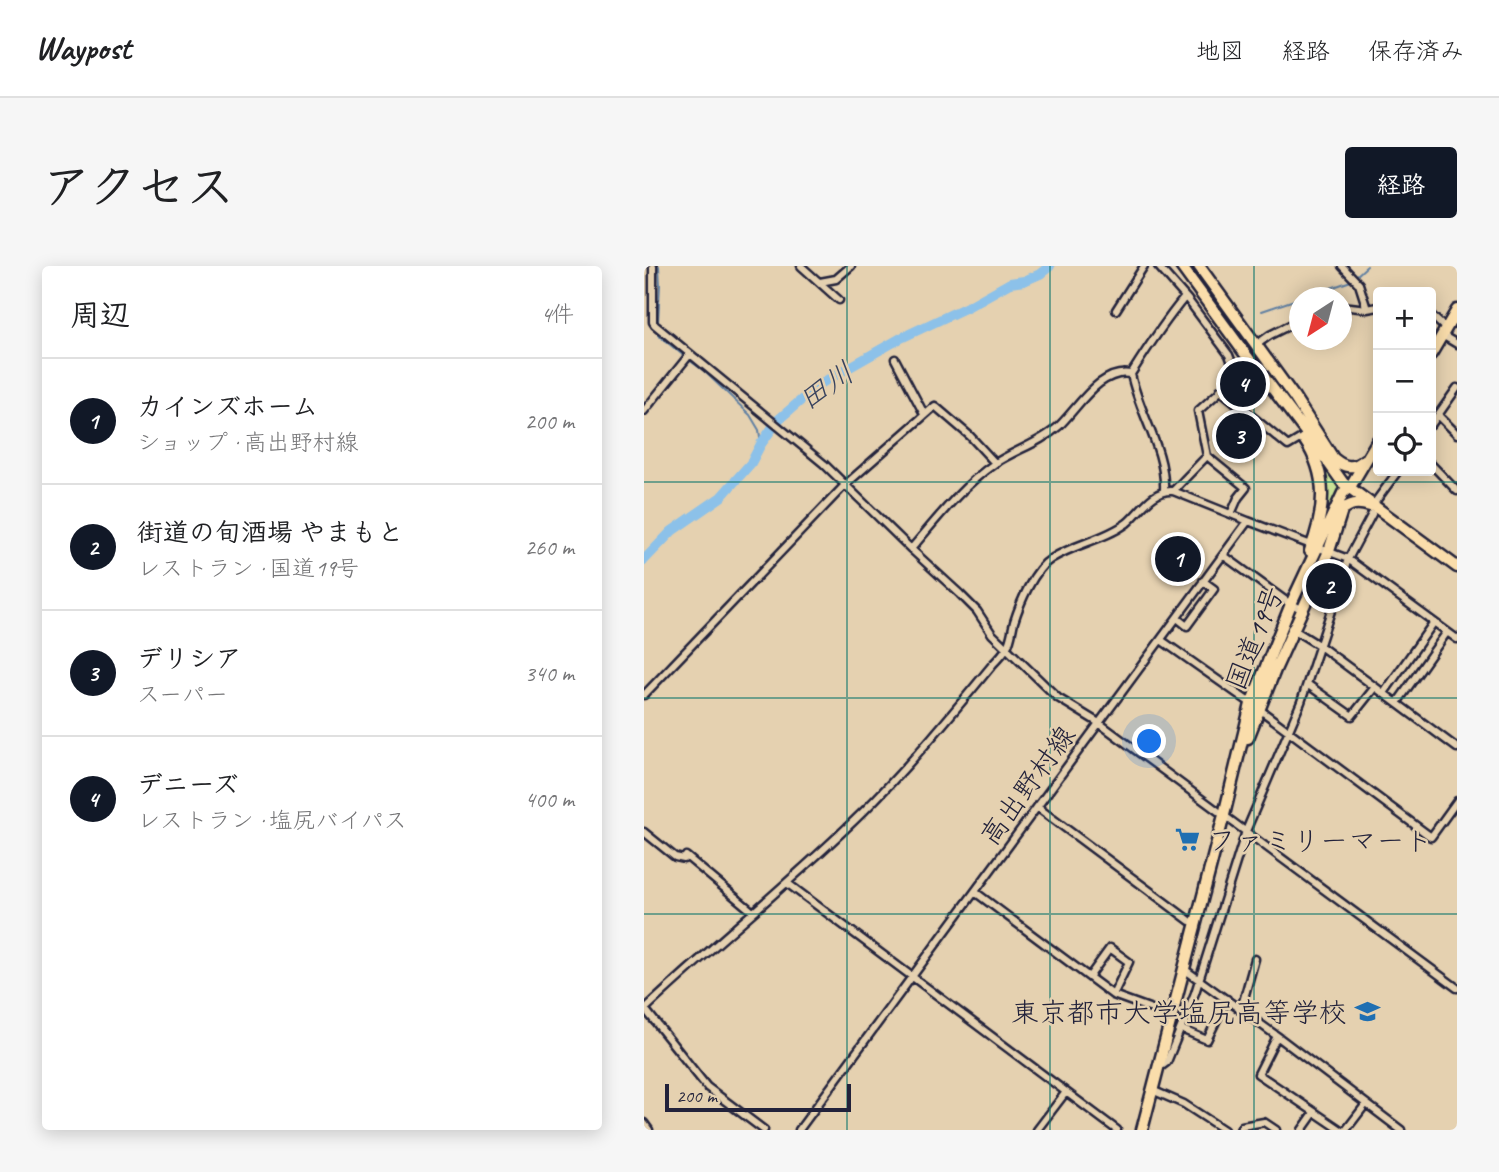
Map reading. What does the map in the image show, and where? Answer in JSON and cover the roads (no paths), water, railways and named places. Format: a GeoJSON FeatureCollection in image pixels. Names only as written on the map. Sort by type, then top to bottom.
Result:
{"type":"FeatureCollection","features":[{"type":"Feature","properties":{"kind":"highway"},"geometry":{"type":"LineString","coordinates":[[1181,266],[1311,449],[1316,461],[1322,498],[1322,513],[1315,547]]}},
{"type":"Feature","properties":{"kind":"highway"},"geometry":{"type":"LineString","coordinates":[[1199,266],[1294,397],[1350,486],[1374,509],[1457,567]]}},
{"type":"Feature","properties":{"kind":"highway"},"geometry":{"type":"LineString","coordinates":[[1433,350],[1457,310]]}},
{"type":"Feature","properties":{"kind":"highway"},"geometry":{"type":"LineString","coordinates":[[1251,362],[1343,483],[1350,486]]}},
{"type":"Feature","properties":{"kind":"highway"},"geometry":{"type":"LineString","coordinates":[[1315,547],[1343,493],[1373,448]]}},
{"type":"Feature","properties":{"kind":"highway"},"geometry":{"type":"LineString","coordinates":[[1334,459],[1342,466],[1348,467],[1360,464],[1368,457]]}},
{"type":"Feature","properties":{"kind":"highway","name":"国道19号"},"geometry":{"type":"LineString","coordinates":[[1255,706],[1294,630],[1329,551],[1340,512],[1349,496],[1350,486]]}},
{"type":"Feature","properties":{"kind":"highway"},"geometry":{"type":"LineString","coordinates":[[1340,512],[1355,503],[1374,509]]}},
{"type":"Feature","properties":{"kind":"highway","name":"国道19号"},"geometry":{"type":"LineString","coordinates":[[1142,1130],[1255,706],[1283,623],[1315,547]]}},
{"type":"Feature","properties":{"kind":"street"},"geometry":{"type":"LineString","coordinates":[[653,266],[653,322],[688,357],[789,434],[845,485],[977,611],[992,634],[1058,698],[1099,723],[1457,988]]}},
{"type":"Feature","properties":{"kind":"street"},"geometry":{"type":"LineString","coordinates":[[801,266],[839,300]]}},
{"type":"Feature","properties":{"kind":"street"},"geometry":{"type":"LineString","coordinates":[[820,282],[836,279],[850,266]]}},
{"type":"Feature","properties":{"kind":"street"},"geometry":{"type":"LineString","coordinates":[[1116,310],[1144,266]]}},
{"type":"Feature","properties":{"kind":"street"},"geometry":{"type":"LineString","coordinates":[[1157,266],[1185,297],[1229,355],[1237,376]]}},
{"type":"Feature","properties":{"kind":"street"},"geometry":{"type":"LineString","coordinates":[[1342,266],[1359,284],[1367,309]]}},
{"type":"Feature","properties":{"kind":"street"},"geometry":{"type":"LineString","coordinates":[[1131,374],[1162,326],[1185,297]]}},
{"type":"Feature","properties":{"kind":"street"},"geometry":{"type":"LineString","coordinates":[[1352,307],[1373,308]]}},
{"type":"Feature","properties":{"kind":"street"},"geometry":{"type":"LineString","coordinates":[[1436,322],[1457,344]]}},
{"type":"Feature","properties":{"kind":"street"},"geometry":{"type":"LineString","coordinates":[[1256,345],[1289,326]]}},
{"type":"Feature","properties":{"kind":"street"},"geometry":{"type":"LineString","coordinates":[[644,411],[688,357]]}},
{"type":"Feature","properties":{"kind":"street"},"geometry":{"type":"LineString","coordinates":[[895,359],[924,414]]}},
{"type":"Feature","properties":{"kind":"street"},"geometry":{"type":"LineString","coordinates":[[1231,514],[1246,488],[1207,456],[1198,411],[1251,362]]}},
{"type":"Feature","properties":{"kind":"street"},"geometry":{"type":"LineString","coordinates":[[911,550],[964,488],[995,463],[1059,426],[1089,393],[1108,378],[1117,374],[1131,374]]}},
{"type":"Feature","properties":{"kind":"street"},"geometry":{"type":"LineString","coordinates":[[1131,374],[1146,422],[1160,451],[1164,490]]}},
{"type":"Feature","properties":{"kind":"street"},"geometry":{"type":"LineString","coordinates":[[1436,418],[1457,388]]}},
{"type":"Feature","properties":{"kind":"street"},"geometry":{"type":"LineString","coordinates":[[1220,390],[1288,446],[1303,437]]}},
{"type":"Feature","properties":{"kind":"street"},"geometry":{"type":"LineString","coordinates":[[644,695],[845,485],[935,406],[970,436],[995,463]]}},
{"type":"Feature","properties":{"kind":"street"},"geometry":{"type":"LineString","coordinates":[[1438,415],[1457,434]]}},
{"type":"Feature","properties":{"kind":"street"},"geometry":{"type":"LineString","coordinates":[[1173,491],[1207,456]]}},
{"type":"Feature","properties":{"kind":"street"},"geometry":{"type":"LineString","coordinates":[[1436,469],[1457,491]]}},
{"type":"Feature","properties":{"kind":"street"},"geometry":{"type":"LineString","coordinates":[[1158,1064],[1167,1062],[1181,1028],[1246,831],[1307,684],[1348,559],[1395,476]]}},
{"type":"Feature","properties":{"kind":"street"},"geometry":{"type":"LineString","coordinates":[[765,1130],[707,1087],[644,1010],[709,949],[787,883],[873,802],[936,732],[1007,648],[1015,619],[1036,572],[1049,559],[1114,532],[1156,494],[1164,490],[1173,491],[1348,559],[1457,639]]}},
{"type":"Feature","properties":{"kind":"street","name":"高出野村線"},"geometry":{"type":"LineString","coordinates":[[799,1130],[1248,521]]}},
{"type":"Feature","properties":{"kind":"street"},"geometry":{"type":"LineString","coordinates":[[1223,555],[1303,610]]}},
{"type":"Feature","properties":{"kind":"street"},"geometry":{"type":"LineString","coordinates":[[1177,618],[1187,626],[1214,589],[1203,582]]}},
{"type":"Feature","properties":{"kind":"street"},"geometry":{"type":"LineString","coordinates":[[1384,693],[1434,622]]}},
{"type":"Feature","properties":{"kind":"street"},"geometry":{"type":"LineString","coordinates":[[1283,623],[1320,646],[1457,748]]}},
{"type":"Feature","properties":{"kind":"street"},"geometry":{"type":"LineString","coordinates":[[1397,703],[1447,632]]}},
{"type":"Feature","properties":{"kind":"street"},"geometry":{"type":"LineString","coordinates":[[1161,640],[1431,837],[1457,801]]}},
{"type":"Feature","properties":{"kind":"street"},"geometry":{"type":"LineString","coordinates":[[1307,684],[1352,716],[1376,687]]}},
{"type":"Feature","properties":{"kind":"street"},"geometry":{"type":"LineString","coordinates":[[1037,807],[1179,914],[1196,923]]}},
{"type":"Feature","properties":{"kind":"street"},"geometry":{"type":"LineString","coordinates":[[644,832],[676,857],[684,859],[686,856],[753,912]]}},
{"type":"Feature","properties":{"kind":"street"},"geometry":{"type":"LineString","coordinates":[[787,883],[1117,1130]]}},
{"type":"Feature","properties":{"kind":"street"},"geometry":{"type":"LineString","coordinates":[[975,892],[1113,995],[1171,1016]]}},
{"type":"Feature","properties":{"kind":"street"},"geometry":{"type":"LineString","coordinates":[[1089,977],[1110,948],[1129,962],[1113,995]]}},
{"type":"Feature","properties":{"kind":"street"},"geometry":{"type":"LineString","coordinates":[[1241,1010],[1255,959]]}},
{"type":"Feature","properties":{"kind":"street"},"geometry":{"type":"LineString","coordinates":[[1184,969],[1277,1036],[1396,1128]]}},
{"type":"Feature","properties":{"kind":"street"},"geometry":{"type":"LineString","coordinates":[[1181,1028],[1207,1040],[1227,999]]}},
{"type":"Feature","properties":{"kind":"street"},"geometry":{"type":"LineString","coordinates":[[1277,1036],[1258,1074],[1341,1130]]}},
{"type":"Feature","properties":{"kind":"street"},"geometry":{"type":"LineString","coordinates":[[1152,1090],[1184,1104],[1224,1130]]}},
{"type":"Feature","properties":{"kind":"street"},"geometry":{"type":"LineString","coordinates":[[1037,1130],[1066,1092]]}},
{"type":"Feature","properties":{"kind":"street"},"geometry":{"type":"LineString","coordinates":[[1346,1130],[1366,1104]]}},
{"type":"Feature","properties":{"kind":"street"},"geometry":{"type":"LineString","coordinates":[[1303,1130],[1314,1113]]}},
{"type":"Feature","properties":{"kind":"street"},"geometry":{"type":"LineString","coordinates":[[1240,1130],[1242,1126],[1264,1122],[1276,1130]]}},
{"type":"Feature","properties":{"kind":"street"},"geometry":{"type":"LineString","coordinates":[[644,1123],[649,1130]]}},
{"type":"Feature","properties":{"kind":"waterway"},"geometry":{"type":"LineString","coordinates":[[658,322],[659,266]]}},
{"type":"Feature","properties":{"kind":"waterway","name":"田川"},"geometry":{"type":"LineString","coordinates":[[644,560],[672,531],[721,497],[751,463],[778,420],[820,384],[901,338],[1010,283],[1024,281],[1040,274],[1050,266]]}},
{"type":"Feature","properties":{"kind":"waterway"},"geometry":{"type":"LineString","coordinates":[[1355,277],[1367,266]]}},
{"type":"Feature","properties":{"kind":"waterway"},"geometry":{"type":"LineString","coordinates":[[1334,287],[1351,281]]}},
{"type":"Feature","properties":{"kind":"waterway"},"geometry":{"type":"LineString","coordinates":[[1262,311],[1289,302]]}},
{"type":"Feature","properties":{"kind":"waterway"},"geometry":{"type":"LineString","coordinates":[[658,335],[684,356]]}},
{"type":"Feature","properties":{"kind":"waterway"},"geometry":{"type":"LineString","coordinates":[[689,360],[750,415],[759,430],[761,444]]}},
{"type":"Feature","properties":{"kind":"place","name":"デニーズ"},"geometry":{"type":"Point","coordinates":[1243,384]}},
{"type":"Feature","properties":{"kind":"place","name":"デリシア"},"geometry":{"type":"Point","coordinates":[1239,436]}},
{"type":"Feature","properties":{"kind":"place","name":"カインズホーム"},"geometry":{"type":"Point","coordinates":[1178,559]}},
{"type":"Feature","properties":{"kind":"place","name":"街道の旬酒場 やまもと"},"geometry":{"type":"Point","coordinates":[1329,586]}},
{"type":"Feature","properties":{"kind":"place","name":"ファミリーマート"},"geometry":{"type":"Point","coordinates":[1188,840]}},
{"type":"Feature","properties":{"kind":"place","name":"東京都市大学塩尻高等学校"},"geometry":{"type":"Point","coordinates":[1367,1012]}}]}
